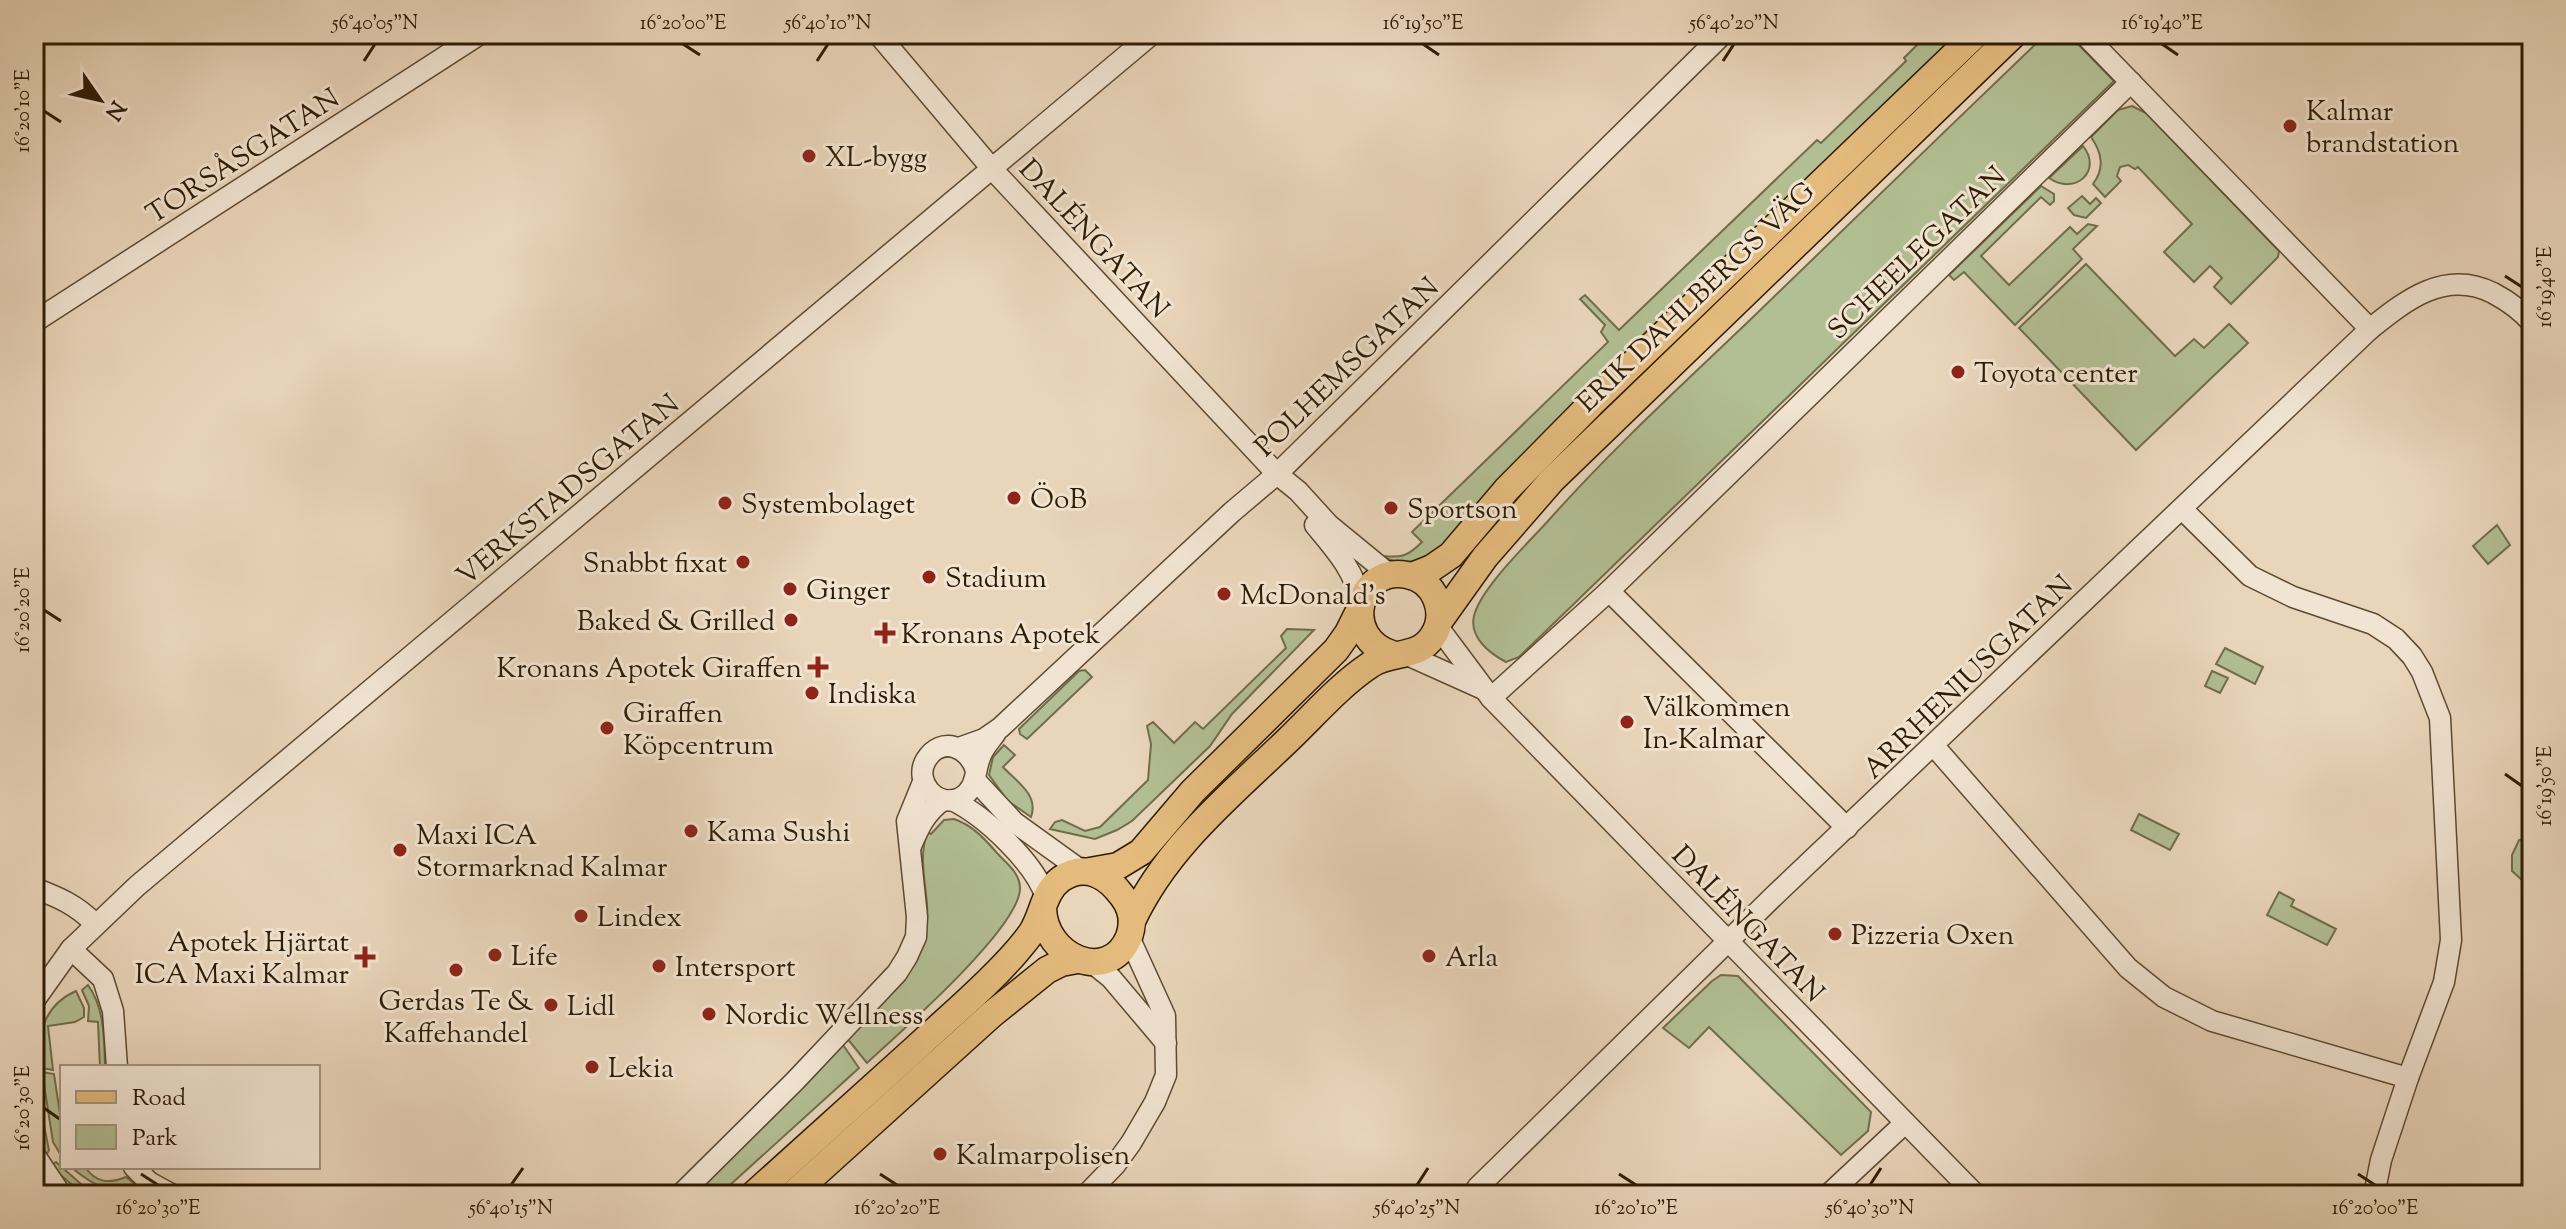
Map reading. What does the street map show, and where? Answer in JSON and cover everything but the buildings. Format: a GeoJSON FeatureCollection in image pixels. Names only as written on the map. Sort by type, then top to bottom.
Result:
{"type":"FeatureCollection","features":[{"type":"Feature","properties":{"kind":"main road","name":"ERIK DAHLBERGS VÄG"},"geometry":{"type":"LineString","coordinates":[[753,1195],[972,997],[1017,951],[1032,932],[1045,902],[1061,879],[1132,860],[1149,845],[1193,791],[1336,650],[1348,633],[1369,588],[1401,575],[1432,568],[1451,555],[1507,489],[1591,404],[1976,34]]}},
{"type":"Feature","properties":{"kind":"main road","name":"ERIK DAHLBERGS VÄG"},"geometry":{"type":"LineString","coordinates":[[792,1195],[991,1015],[1047,970],[1061,963],[1084,961],[1117,952],[1155,877],[1194,829],[1371,663],[1426,645],[1461,587],[1552,480],[2014,34]]}},
{"type":"Feature","properties":{"kind":"main road"},"geometry":{"type":"LineString","coordinates":[[1401,575],[1428,585],[1440,611],[1439,624]]}},
{"type":"Feature","properties":{"kind":"main road"},"geometry":{"type":"LineString","coordinates":[[1360,607],[1362,630],[1367,639],[1383,651],[1399,654]]}},
{"type":"Feature","properties":{"kind":"main road"},"geometry":{"type":"LineString","coordinates":[[1086,871],[1103,876],[1117,888],[1128,904],[1130,929]]}},
{"type":"Feature","properties":{"kind":"main road"},"geometry":{"type":"LineString","coordinates":[[1045,902],[1044,924],[1054,941],[1084,961]]}},
{"type":"Feature","properties":{"kind":"street","name":"TORSÅSGATAN"},"geometry":{"type":"LineString","coordinates":[[34,322],[480,34]]}},
{"type":"Feature","properties":{"kind":"street","name":"DALÉNGATAN"},"geometry":{"type":"LineString","coordinates":[[878,34],[993,170],[1277,474],[1298,491],[1329,525],[1401,575]]}},
{"type":"Feature","properties":{"kind":"street","name":"VERKSTADSGATAN"},"geometry":{"type":"LineString","coordinates":[[34,1001],[71,949],[95,924],[1152,34]]}},
{"type":"Feature","properties":{"kind":"street","name":"POLHEMSGATAN"},"geometry":{"type":"LineString","coordinates":[[959,748],[984,739],[1000,728],[1277,474],[1723,34]]}},
{"type":"Feature","properties":{"kind":"street"},"geometry":{"type":"LineString","coordinates":[[2084,34],[2370,329]]}},
{"type":"Feature","properties":{"kind":"street","name":"SCHEELEGATAN"},"geometry":{"type":"LineString","coordinates":[[1487,694],[1609,591],[2131,82]]}},
{"type":"Feature","properties":{"kind":"street","name":"ARRHENIUSGATAN"},"geometry":{"type":"LineString","coordinates":[[1485,1195],[1477,1188],[1728,942],[2370,329],[2406,302],[2442,285],[2463,284],[2484,289],[2508,301],[2532,323]]}},
{"type":"Feature","properties":{"kind":"street","name":"DALÉNGATAN"},"geometry":{"type":"LineString","coordinates":[[1277,474],[1292,498],[1355,578],[1360,607]]}},
{"type":"Feature","properties":{"kind":"street"},"geometry":{"type":"LineString","coordinates":[[2182,509],[2250,576],[2293,597],[2373,624],[2396,639],[2412,656],[2433,695],[2440,718],[2451,940],[2444,982],[2381,1160],[2374,1195]]}},
{"type":"Feature","properties":{"kind":"street"},"geometry":{"type":"LineString","coordinates":[[1609,591],[1847,828]]}},
{"type":"Feature","properties":{"kind":"street","name":"DALÉNGATAN"},"geometry":{"type":"LineString","coordinates":[[1439,624],[1487,694],[1976,1195]]}},
{"type":"Feature","properties":{"kind":"street","name":"DALÉNGATAN"},"geometry":{"type":"LineString","coordinates":[[1399,654],[1487,694]]}},
{"type":"Feature","properties":{"kind":"street","name":"POLHEMSGATAN"},"geometry":{"type":"LineString","coordinates":[[976,776],[980,755],[1000,728]]}},
{"type":"Feature","properties":{"kind":"street"},"geometry":{"type":"LineString","coordinates":[[1045,902],[1034,874],[991,825],[968,808],[929,792],[923,782],[922,770],[926,759],[935,750],[947,746],[959,748],[969,755],[976,776],[1014,822],[1086,871]]}},
{"type":"Feature","properties":{"kind":"street"},"geometry":{"type":"LineString","coordinates":[[1934,746],[2128,968],[2164,997],[2212,1021],[2408,1078]]}},
{"type":"Feature","properties":{"kind":"street"},"geometry":{"type":"LineString","coordinates":[[911,846],[932,808],[970,791],[976,776]]}},
{"type":"Feature","properties":{"kind":"street"},"geometry":{"type":"LineString","coordinates":[[680,1195],[795,1081],[897,973],[907,957],[916,937],[917,917],[907,821],[923,782]]}},
{"type":"Feature","properties":{"kind":"street"},"geometry":{"type":"LineString","coordinates":[[34,888],[69,902],[95,924]]}},
{"type":"Feature","properties":{"kind":"street"},"geometry":{"type":"LineString","coordinates":[[1086,1195],[1115,1165],[1155,1102],[1166,1075],[1167,1023],[1130,929]]}},
{"type":"Feature","properties":{"kind":"street"},"geometry":{"type":"LineString","coordinates":[[71,949],[103,979],[113,1011],[117,1065]]}},
{"type":"Feature","properties":{"kind":"street"},"geometry":{"type":"LineString","coordinates":[[1084,961],[1111,978],[1166,1043]]}},
{"type":"Feature","properties":{"kind":"street"},"geometry":{"type":"LineString","coordinates":[[1828,1195],[1905,1123]]}},
{"type":"Feature","properties":{"kind":"street"},"geometry":{"type":"LineString","coordinates":[[34,1154],[62,1192]]}},
{"type":"Feature","properties":{"kind":"street"},"geometry":{"type":"LineString","coordinates":[[136,1169],[149,1182],[173,1195]]}},
{"type":"Feature","properties":{"kind":"street"},"geometry":{"type":"LineString","coordinates":[[34,1180],[62,1192]]}},
{"type":"Feature","properties":{"kind":"green space"},"geometry":{"type":"Polygon","coordinates":[[[1928,34],[1962,34],[1450,543],[1409,562],[1383,556],[1404,555],[1417,547],[1422,542],[1412,532],[1608,342],[1601,332],[1605,325],[1580,299],[1585,295],[1619,330],[1817,140],[1821,143],[1906,61],[1904,58],[1928,34]]]}},
{"type":"Feature","properties":{"kind":"green space"},"geometry":{"type":"Polygon","coordinates":[[[2046,34],[2068,34],[2114,81],[1519,657],[1506,662],[1487,649],[1474,631],[1474,616],[1485,593],[1517,554],[1596,469],[2046,34]]]}},
{"type":"Feature","properties":{"kind":"green space"},"geometry":{"type":"Polygon","coordinates":[[[2132,106],[2146,113],[2279,251],[2278,257],[2231,304],[2214,287],[2222,278],[2210,266],[2194,282],[2164,252],[2192,224],[2138,167],[2120,167],[2117,176],[2121,181],[2105,197],[2093,184],[2101,160],[2091,137],[2118,110],[2132,106]]]}},
{"type":"Feature","properties":{"kind":"green space"},"geometry":{"type":"Polygon","coordinates":[[[2083,146],[2090,164],[2083,178],[2068,184],[2049,178],[2083,146]]]}},
{"type":"Feature","properties":{"kind":"green space"},"geometry":{"type":"Polygon","coordinates":[[[2041,186],[2054,194],[2054,201],[2050,205],[2041,197],[1981,256],[2009,285],[2070,227],[2077,234],[2088,224],[2097,226],[2073,249],[2082,259],[2015,325],[1964,272],[1954,280],[1949,275],[2041,186]]]}},
{"type":"Feature","properties":{"kind":"green space"},"geometry":{"type":"Polygon","coordinates":[[[2082,196],[2090,204],[2096,198],[2101,203],[2086,218],[2074,215],[2068,208],[2082,196]]]}},
{"type":"Feature","properties":{"kind":"green space"},"geometry":{"type":"Polygon","coordinates":[[[2086,264],[2175,356],[2194,339],[2204,348],[2229,324],[2248,343],[2136,450],[2019,328],[2086,264]]]}},
{"type":"Feature","properties":{"kind":"green space"},"geometry":{"type":"Polygon","coordinates":[[[2497,525],[2510,545],[2488,564],[2473,546],[2497,525]]]}},
{"type":"Feature","properties":{"kind":"green space"},"geometry":{"type":"Polygon","coordinates":[[[1287,629],[1314,630],[1232,714],[1210,746],[1132,821],[1095,839],[1050,829],[1055,822],[1062,820],[1085,831],[1100,827],[1148,780],[1151,744],[1147,726],[1153,722],[1174,743],[1195,722],[1203,729],[1286,648],[1281,636],[1287,629]]]}},
{"type":"Feature","properties":{"kind":"green space"},"geometry":{"type":"Polygon","coordinates":[[[2225,648],[2263,667],[2255,684],[2216,664],[2225,648]]]}},
{"type":"Feature","properties":{"kind":"green space"},"geometry":{"type":"Polygon","coordinates":[[[1085,670],[1092,677],[1027,739],[1020,734],[1019,729],[1079,671],[1085,670]]]}},
{"type":"Feature","properties":{"kind":"green space"},"geometry":{"type":"Polygon","coordinates":[[[2212,671],[2228,678],[2220,693],[2205,686],[2212,671]]]}},
{"type":"Feature","properties":{"kind":"green space"},"geometry":{"type":"Polygon","coordinates":[[[1004,745],[1015,755],[1003,767],[1029,795],[1033,809],[1031,817],[1008,801],[989,775],[993,757],[1004,745]]]}},
{"type":"Feature","properties":{"kind":"green space"},"geometry":{"type":"Polygon","coordinates":[[[2139,814],[2179,834],[2170,850],[2131,830],[2139,814]]]}},
{"type":"Feature","properties":{"kind":"green space"},"geometry":{"type":"Polygon","coordinates":[[[954,819],[977,833],[1015,873],[1020,888],[1015,906],[1001,928],[956,979],[867,1063],[846,1037],[889,994],[922,945],[927,905],[923,860],[927,832],[931,834],[944,820],[954,819]]]}},
{"type":"Feature","properties":{"kind":"green space"},"geometry":{"type":"Polygon","coordinates":[[[2531,837],[2532,880],[2522,880],[2512,871],[2512,855],[2519,840],[2531,837]]]}},
{"type":"Feature","properties":{"kind":"green space"},"geometry":{"type":"Polygon","coordinates":[[[2279,892],[2294,900],[2291,906],[2336,929],[2327,945],[2267,915],[2279,892]]]}},
{"type":"Feature","properties":{"kind":"green space"},"geometry":{"type":"Polygon","coordinates":[[[1721,975],[1738,976],[1871,1112],[1868,1131],[1841,1155],[1709,1027],[1689,1048],[1663,1028],[1721,975]]]}},
{"type":"Feature","properties":{"kind":"green space"},"geometry":{"type":"Polygon","coordinates":[[[88,985],[98,1004],[104,1035],[105,1065],[100,1065],[98,1022],[88,1021],[89,1006],[82,990],[88,985]]]}},
{"type":"Feature","properties":{"kind":"green space"},"geometry":{"type":"Polygon","coordinates":[[[76,991],[84,1008],[84,1017],[75,1022],[48,1026],[53,1070],[41,1068],[40,1044],[45,1022],[56,1004],[76,991]]]}},
{"type":"Feature","properties":{"kind":"green space"},"geometry":{"type":"Polygon","coordinates":[[[841,1042],[859,1068],[719,1195],[693,1195],[841,1042]]]}},
{"type":"Feature","properties":{"kind":"green space"},"geometry":{"type":"Polygon","coordinates":[[[42,1072],[54,1074],[60,1114],[60,1154],[53,1142],[42,1072]]]}},
{"type":"Feature","properties":{"kind":"green space"},"geometry":{"type":"Polygon","coordinates":[[[34,1076],[49,1150],[46,1156],[34,1138],[34,1076]]]}},
{"type":"Feature","properties":{"kind":"green space"},"geometry":{"type":"Polygon","coordinates":[[[56,1162],[60,1169],[82,1185],[102,1195],[84,1195],[50,1166],[56,1162]]]}},
{"type":"Feature","properties":{"kind":"green space"},"geometry":{"type":"Polygon","coordinates":[[[74,1169],[87,1169],[103,1181],[126,1177],[148,1195],[126,1194],[89,1181],[74,1169]]]}},
{"type":"Feature","properties":{"kind":"place","name":"Kalmar brandstation"},"geometry":{"type":"Point","coordinates":[2290,126]}},
{"type":"Feature","properties":{"kind":"place","name":"XL-bygg"},"geometry":{"type":"Point","coordinates":[809,156]}},
{"type":"Feature","properties":{"kind":"place","name":"Toyota center"},"geometry":{"type":"Point","coordinates":[1958,372]}},
{"type":"Feature","properties":{"kind":"place","name":"ÖoB"},"geometry":{"type":"Point","coordinates":[1014,498]}},
{"type":"Feature","properties":{"kind":"place","name":"Systembolaget"},"geometry":{"type":"Point","coordinates":[725,503]}},
{"type":"Feature","properties":{"kind":"place","name":"Sportson"},"geometry":{"type":"Point","coordinates":[1391,508]}},
{"type":"Feature","properties":{"kind":"place","name":"Snabbt fixat"},"geometry":{"type":"Point","coordinates":[743,562]}},
{"type":"Feature","properties":{"kind":"place","name":"Stadium"},"geometry":{"type":"Point","coordinates":[929,577]}},
{"type":"Feature","properties":{"kind":"place","name":"Ginger"},"geometry":{"type":"Point","coordinates":[790,589]}},
{"type":"Feature","properties":{"kind":"place","name":"McDonald's"},"geometry":{"type":"Point","coordinates":[1224,594]}},
{"type":"Feature","properties":{"kind":"place","name":"Baked & Grilled"},"geometry":{"type":"Point","coordinates":[791,620]}},
{"type":"Feature","properties":{"kind":"place","name":"Kronans Apotek"},"geometry":{"type":"Point","coordinates":[885,633]}},
{"type":"Feature","properties":{"kind":"place","name":"Kronans Apotek Giraffen"},"geometry":{"type":"Point","coordinates":[818,667]}},
{"type":"Feature","properties":{"kind":"place","name":"Indiska"},"geometry":{"type":"Point","coordinates":[812,693]}},
{"type":"Feature","properties":{"kind":"place","name":"Välkommen In-Kalmar"},"geometry":{"type":"Point","coordinates":[1627,722]}},
{"type":"Feature","properties":{"kind":"place","name":"Giraffen Köpcentrum"},"geometry":{"type":"Point","coordinates":[607,728]}},
{"type":"Feature","properties":{"kind":"place","name":"Kama Sushi"},"geometry":{"type":"Point","coordinates":[691,831]}},
{"type":"Feature","properties":{"kind":"place","name":"Maxi ICA Stormarknad Kalmar"},"geometry":{"type":"Point","coordinates":[400,850]}},
{"type":"Feature","properties":{"kind":"place","name":"Lindex"},"geometry":{"type":"Point","coordinates":[581,916]}},
{"type":"Feature","properties":{"kind":"place","name":"Pizzeria Oxen"},"geometry":{"type":"Point","coordinates":[1835,934]}},
{"type":"Feature","properties":{"kind":"place","name":"Life"},"geometry":{"type":"Point","coordinates":[495,955]}},
{"type":"Feature","properties":{"kind":"place","name":"Arla"},"geometry":{"type":"Point","coordinates":[1429,956]}},
{"type":"Feature","properties":{"kind":"place","name":"Apotek Hjärtat ICA Maxi Kalmar"},"geometry":{"type":"Point","coordinates":[365,957]}},
{"type":"Feature","properties":{"kind":"place","name":"Intersport"},"geometry":{"type":"Point","coordinates":[659,966]}},
{"type":"Feature","properties":{"kind":"place","name":"Gerdas Te & Kaffehandel"},"geometry":{"type":"Point","coordinates":[456,970]}},
{"type":"Feature","properties":{"kind":"place","name":"Lidl"},"geometry":{"type":"Point","coordinates":[551,1005]}},
{"type":"Feature","properties":{"kind":"place","name":"Nordic Wellness"},"geometry":{"type":"Point","coordinates":[709,1014]}},
{"type":"Feature","properties":{"kind":"place","name":"Lekia"},"geometry":{"type":"Point","coordinates":[592,1067]}},
{"type":"Feature","properties":{"kind":"place","name":"Kalmarpolisen"},"geometry":{"type":"Point","coordinates":[940,1154]}}]}
